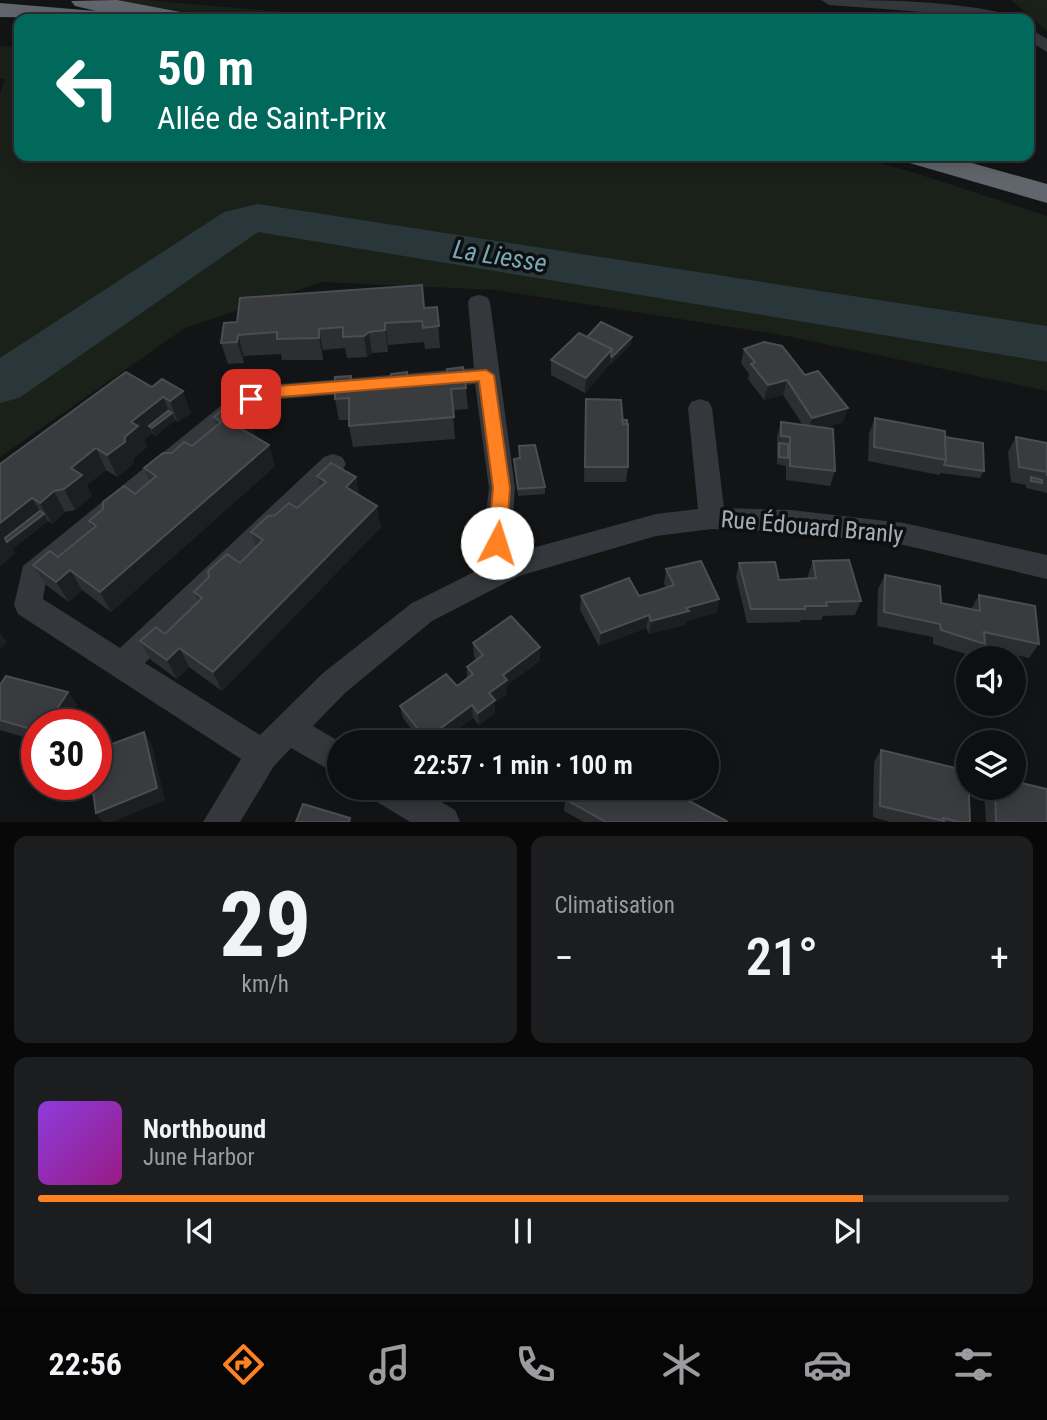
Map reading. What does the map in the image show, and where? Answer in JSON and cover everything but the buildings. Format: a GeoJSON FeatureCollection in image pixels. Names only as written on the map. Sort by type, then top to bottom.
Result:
{"type":"FeatureCollection","features":[{"type":"Feature","properties":{"kind":"highway"},"geometry":{"type":"LineString","coordinates":[[77,0],[154,14]]}},
{"type":"Feature","properties":{"kind":"highway"},"geometry":{"type":"LineString","coordinates":[[933,161],[1047,194]]}},
{"type":"Feature","properties":{"kind":"highway"},"geometry":{"type":"LineString","coordinates":[[1003,161],[1047,173]]}},
{"type":"Feature","properties":{"kind":"street"},"geometry":{"type":"LineString","coordinates":[[829,0],[992,14]]}},
{"type":"Feature","properties":{"kind":"street"},"geometry":{"type":"LineString","coordinates":[[479,302],[502,488],[497,543],[512,566]]}},
{"type":"Feature","properties":{"kind":"street"},"geometry":{"type":"LineString","coordinates":[[263,754],[28,605],[33,574],[237,406],[265,392],[486,375]]}},
{"type":"Feature","properties":{"kind":"street"},"geometry":{"type":"LineString","coordinates":[[700,408],[712,518]]}},
{"type":"Feature","properties":{"kind":"street"},"geometry":{"type":"LineString","coordinates":[[123,665],[333,464]]}},
{"type":"Feature","properties":{"kind":"street","name":"Rue Édouard Branly"},"geometry":{"type":"LineString","coordinates":[[220,821],[263,754],[290,730],[334,683],[422,612],[512,566],[656,525],[712,518],[791,521],[904,534],[1047,567]]}},
{"type":"Feature","properties":{"kind":"street"},"geometry":{"type":"LineString","coordinates":[[290,730],[327,752]]}},
{"type":"Feature","properties":{"kind":"street"},"geometry":{"type":"LineString","coordinates":[[407,800],[443,821]]}},
{"type":"Feature","properties":{"kind":"shaded area"},"geometry":{"type":"Polygon","coordinates":[[[106,0],[147,0],[304,14],[201,14],[106,0]]]}},
{"type":"Feature","properties":{"kind":"shaded area"},"geometry":{"type":"Polygon","coordinates":[[[1011,0],[1047,0],[1047,31],[1034,20],[1034,14],[1027,14],[1011,0]]]}},
{"type":"Feature","properties":{"kind":"shaded area"},"geometry":{"type":"Polygon","coordinates":[[[0,46],[14,47],[14,161],[869,161],[906,170],[1047,216],[1047,391],[782,335],[496,290],[322,282],[185,328],[0,457],[0,94],[5,79],[0,78],[0,46]]]}},
{"type":"Feature","properties":{"kind":"waterway","name":"La Liesse"},"geometry":{"type":"LineString","coordinates":[[0,384],[240,222],[258,218],[1047,344]]}},
{"type":"Feature","properties":{"kind":"route"},"geometry":{"type":"LineString","coordinates":[[251,399],[265,392],[486,375],[502,488],[497,543]]}}]}
